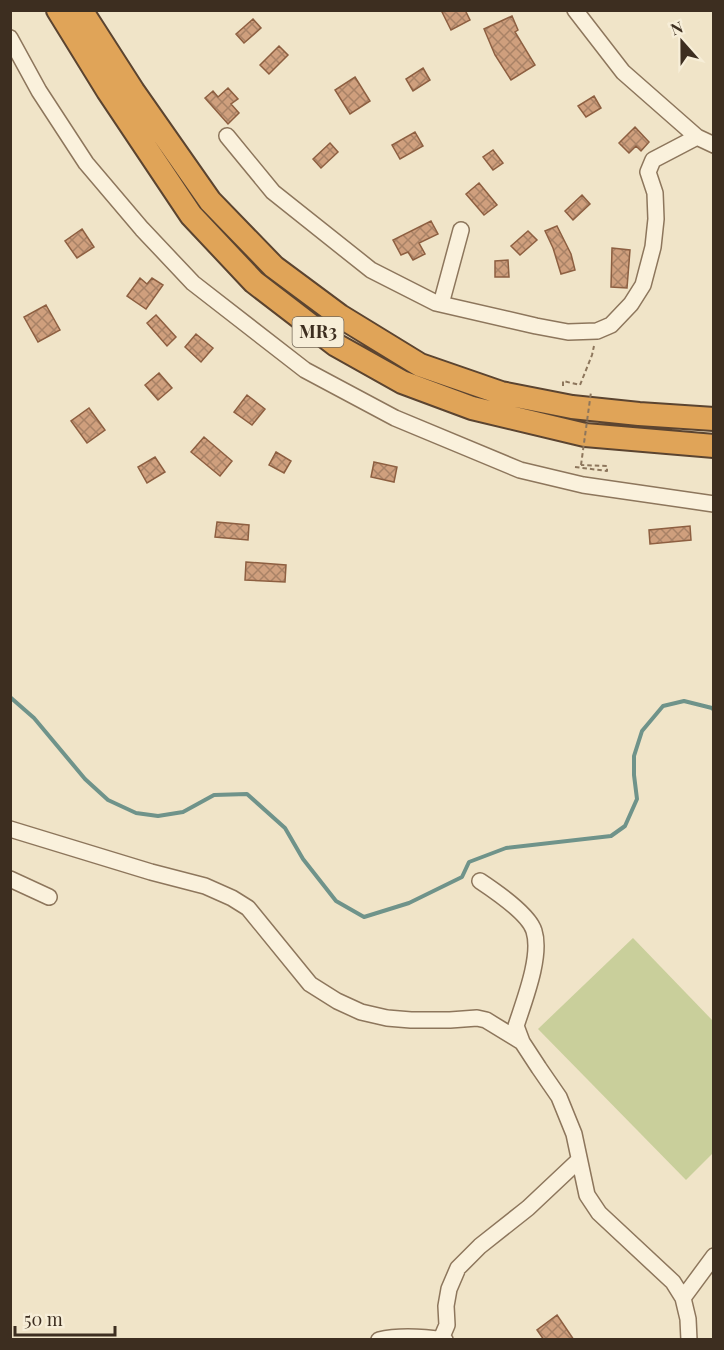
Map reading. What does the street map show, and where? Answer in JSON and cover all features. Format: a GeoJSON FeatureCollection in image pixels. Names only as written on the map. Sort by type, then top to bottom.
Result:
{"type":"FeatureCollection","features":[{"type":"Feature","properties":{"kind":"highway","name":"MR3"},"geometry":{"type":"LineString","coordinates":[[58,10],[108,91],[191,215],[254,282],[336,345],[402,382],[472,408],[585,435],[714,446]]}},
{"type":"Feature","properties":{"kind":"highway","name":"MR3"},"geometry":{"type":"LineString","coordinates":[[81,10],[133,91],[210,201],[274,267],[340,316],[420,365],[501,393],[572,407],[714,419]]}},
{"type":"Feature","properties":{"kind":"highway"},"geometry":{"type":"LineString","coordinates":[[639,414],[714,412]]}},
{"type":"Feature","properties":{"kind":"street"},"geometry":{"type":"LineString","coordinates":[[575,10],[623,72],[697,137],[714,146]]}},
{"type":"Feature","properties":{"kind":"street"},"geometry":{"type":"LineString","coordinates":[[10,38],[39,91],[86,163],[142,229],[193,283],[305,370],[395,418],[520,470],[583,485],[714,504]]}},
{"type":"Feature","properties":{"kind":"street"},"geometry":{"type":"LineString","coordinates":[[227,136],[273,192],[371,270],[441,304],[568,332],[597,332],[611,325],[631,303],[643,285],[653,247],[656,219],[656,193],[648,172],[653,160],[697,137]]}},
{"type":"Feature","properties":{"kind":"street"},"geometry":{"type":"LineString","coordinates":[[441,304],[461,230]]}},
{"type":"Feature","properties":{"kind":"street"},"geometry":{"type":"LineString","coordinates":[[10,829],[151,872],[206,886],[232,898],[248,908],[310,984],[337,1001],[361,1012],[387,1018],[411,1020],[477,1018],[486,1020],[522,1042]]}},
{"type":"Feature","properties":{"kind":"street"},"geometry":{"type":"LineString","coordinates":[[10,879],[49,897]]}},
{"type":"Feature","properties":{"kind":"street"},"geometry":{"type":"LineString","coordinates":[[480,881],[522,913],[534,929],[537,950],[516,1026],[522,1042],[559,1097],[574,1134],[587,1195],[599,1213],[673,1282],[683,1298],[690,1340]]}},
{"type":"Feature","properties":{"kind":"street"},"geometry":{"type":"LineString","coordinates":[[379,1340],[390,1337],[443,1339],[447,1325],[446,1306],[449,1289],[458,1268],[480,1246],[528,1208],[579,1160]]}},
{"type":"Feature","properties":{"kind":"street"},"geometry":{"type":"LineString","coordinates":[[683,1298],[714,1256]]}},
{"type":"Feature","properties":{"kind":"path"},"geometry":{"type":"LineString","coordinates":[[562,387],[563,381],[580,385],[592,355],[597,332]]}},
{"type":"Feature","properties":{"kind":"path"},"geometry":{"type":"LineString","coordinates":[[572,467],[607,471],[607,466],[581,465],[591,392]]}},
{"type":"Feature","properties":{"kind":"green space"},"geometry":{"type":"Polygon","coordinates":[[[633,938],[713,1021],[713,1153],[686,1180],[538,1029],[633,938]]]}},
{"type":"Feature","properties":{"kind":"building"},"geometry":{"type":"Polygon","coordinates":[[[441,10],[465,10],[470,20],[451,30],[441,10]]]}},
{"type":"Feature","properties":{"kind":"building"},"geometry":{"type":"Polygon","coordinates":[[[512,16],[518,30],[515,32],[535,65],[511,80],[495,55],[484,29],[512,16]]]}},
{"type":"Feature","properties":{"kind":"building"},"geometry":{"type":"Polygon","coordinates":[[[253,19],[261,28],[244,43],[236,34],[253,19]]]}},
{"type":"Feature","properties":{"kind":"building"},"geometry":{"type":"Polygon","coordinates":[[[279,46],[288,55],[269,74],[260,65],[279,46]]]}},
{"type":"Feature","properties":{"kind":"building"},"geometry":{"type":"Polygon","coordinates":[[[423,68],[430,80],[413,91],[406,79],[423,68]]]}},
{"type":"Feature","properties":{"kind":"building"},"geometry":{"type":"Polygon","coordinates":[[[355,77],[370,101],[350,114],[335,90],[355,77]]]}},
{"type":"Feature","properties":{"kind":"building"},"geometry":{"type":"Polygon","coordinates":[[[228,88],[238,99],[231,104],[239,113],[228,124],[205,98],[213,91],[218,97],[228,88]]]}},
{"type":"Feature","properties":{"kind":"building"},"geometry":{"type":"Polygon","coordinates":[[[594,96],[601,108],[586,117],[578,106],[594,96]]]}},
{"type":"Feature","properties":{"kind":"building"},"geometry":{"type":"Polygon","coordinates":[[[635,127],[649,142],[641,151],[636,146],[629,153],[619,143],[635,127]]]}},
{"type":"Feature","properties":{"kind":"building"},"geometry":{"type":"Polygon","coordinates":[[[415,132],[423,146],[400,159],[392,145],[415,132]]]}},
{"type":"Feature","properties":{"kind":"building"},"geometry":{"type":"Polygon","coordinates":[[[330,143],[338,152],[321,168],[313,159],[330,143]]]}},
{"type":"Feature","properties":{"kind":"building"},"geometry":{"type":"Polygon","coordinates":[[[493,150],[503,163],[493,170],[483,157],[493,150]]]}},
{"type":"Feature","properties":{"kind":"building"},"geometry":{"type":"Polygon","coordinates":[[[479,183],[497,205],[484,215],[466,194],[479,183]]]}},
{"type":"Feature","properties":{"kind":"building"},"geometry":{"type":"Polygon","coordinates":[[[582,195],[590,204],[573,220],[565,211],[582,195]]]}},
{"type":"Feature","properties":{"kind":"building"},"geometry":{"type":"Polygon","coordinates":[[[431,221],[438,234],[419,243],[425,254],[413,260],[408,252],[401,255],[393,240],[431,221]]]}},
{"type":"Feature","properties":{"kind":"building"},"geometry":{"type":"Polygon","coordinates":[[[557,226],[571,254],[575,270],[561,274],[545,231],[557,226]]]}},
{"type":"Feature","properties":{"kind":"building"},"geometry":{"type":"Polygon","coordinates":[[[82,229],[94,247],[77,258],[65,241],[82,229]]]}},
{"type":"Feature","properties":{"kind":"building"},"geometry":{"type":"Polygon","coordinates":[[[528,231],[537,240],[520,255],[511,246],[528,231]]]}},
{"type":"Feature","properties":{"kind":"building"},"geometry":{"type":"Polygon","coordinates":[[[612,248],[630,250],[627,288],[611,287],[612,248]]]}},
{"type":"Feature","properties":{"kind":"building"},"geometry":{"type":"Polygon","coordinates":[[[508,260],[509,277],[495,277],[495,261],[508,260]]]}},
{"type":"Feature","properties":{"kind":"building"},"geometry":{"type":"Polygon","coordinates":[[[140,278],[147,284],[152,278],[163,285],[146,309],[127,296],[140,278]]]}},
{"type":"Feature","properties":{"kind":"building"},"geometry":{"type":"Polygon","coordinates":[[[46,305],[60,330],[38,342],[24,317],[46,305]]]}},
{"type":"Feature","properties":{"kind":"building"},"geometry":{"type":"Polygon","coordinates":[[[156,315],[176,337],[167,346],[147,323],[156,315]]]}},
{"type":"Feature","properties":{"kind":"building"},"geometry":{"type":"Polygon","coordinates":[[[196,334],[213,348],[201,362],[185,347],[196,334]]]}},
{"type":"Feature","properties":{"kind":"building"},"geometry":{"type":"Polygon","coordinates":[[[159,373],[172,388],[158,400],[145,385],[159,373]]]}},
{"type":"Feature","properties":{"kind":"building"},"geometry":{"type":"Polygon","coordinates":[[[247,395],[265,409],[252,425],[234,412],[247,395]]]}},
{"type":"Feature","properties":{"kind":"building"},"geometry":{"type":"Polygon","coordinates":[[[89,408],[105,430],[87,443],[71,421],[89,408]]]}},
{"type":"Feature","properties":{"kind":"building"},"geometry":{"type":"Polygon","coordinates":[[[204,437],[232,461],[220,476],[191,452],[204,437]]]}},
{"type":"Feature","properties":{"kind":"building"},"geometry":{"type":"Polygon","coordinates":[[[276,452],[291,461],[284,473],[269,465],[276,452]]]}},
{"type":"Feature","properties":{"kind":"building"},"geometry":{"type":"Polygon","coordinates":[[[155,457],[165,472],[147,483],[138,467],[155,457]]]}},
{"type":"Feature","properties":{"kind":"building"},"geometry":{"type":"Polygon","coordinates":[[[374,462],[397,467],[394,482],[371,477],[374,462]]]}},
{"type":"Feature","properties":{"kind":"building"},"geometry":{"type":"Polygon","coordinates":[[[217,522],[249,525],[248,540],[215,537],[217,522]]]}},
{"type":"Feature","properties":{"kind":"building"},"geometry":{"type":"Polygon","coordinates":[[[690,526],[691,540],[650,544],[649,530],[690,526]]]}},
{"type":"Feature","properties":{"kind":"building"},"geometry":{"type":"Polygon","coordinates":[[[246,562],[286,565],[285,582],[245,580],[246,562]]]}},
{"type":"Feature","properties":{"kind":"building"},"geometry":{"type":"Polygon","coordinates":[[[557,1315],[574,1340],[544,1340],[537,1330],[557,1315]]]}},
{"type":"Feature","properties":{"kind":"waterway"},"geometry":{"type":"LineString","coordinates":[[10,697],[34,718],[85,779],[108,800],[136,813],[158,816],[183,812],[214,795],[247,794],[285,828],[303,859],[336,901],[364,917],[409,903],[462,877],[469,862],[506,848],[611,836],[625,826],[637,799],[634,756],[642,731],[663,706],[684,701],[714,710]]}}]}
